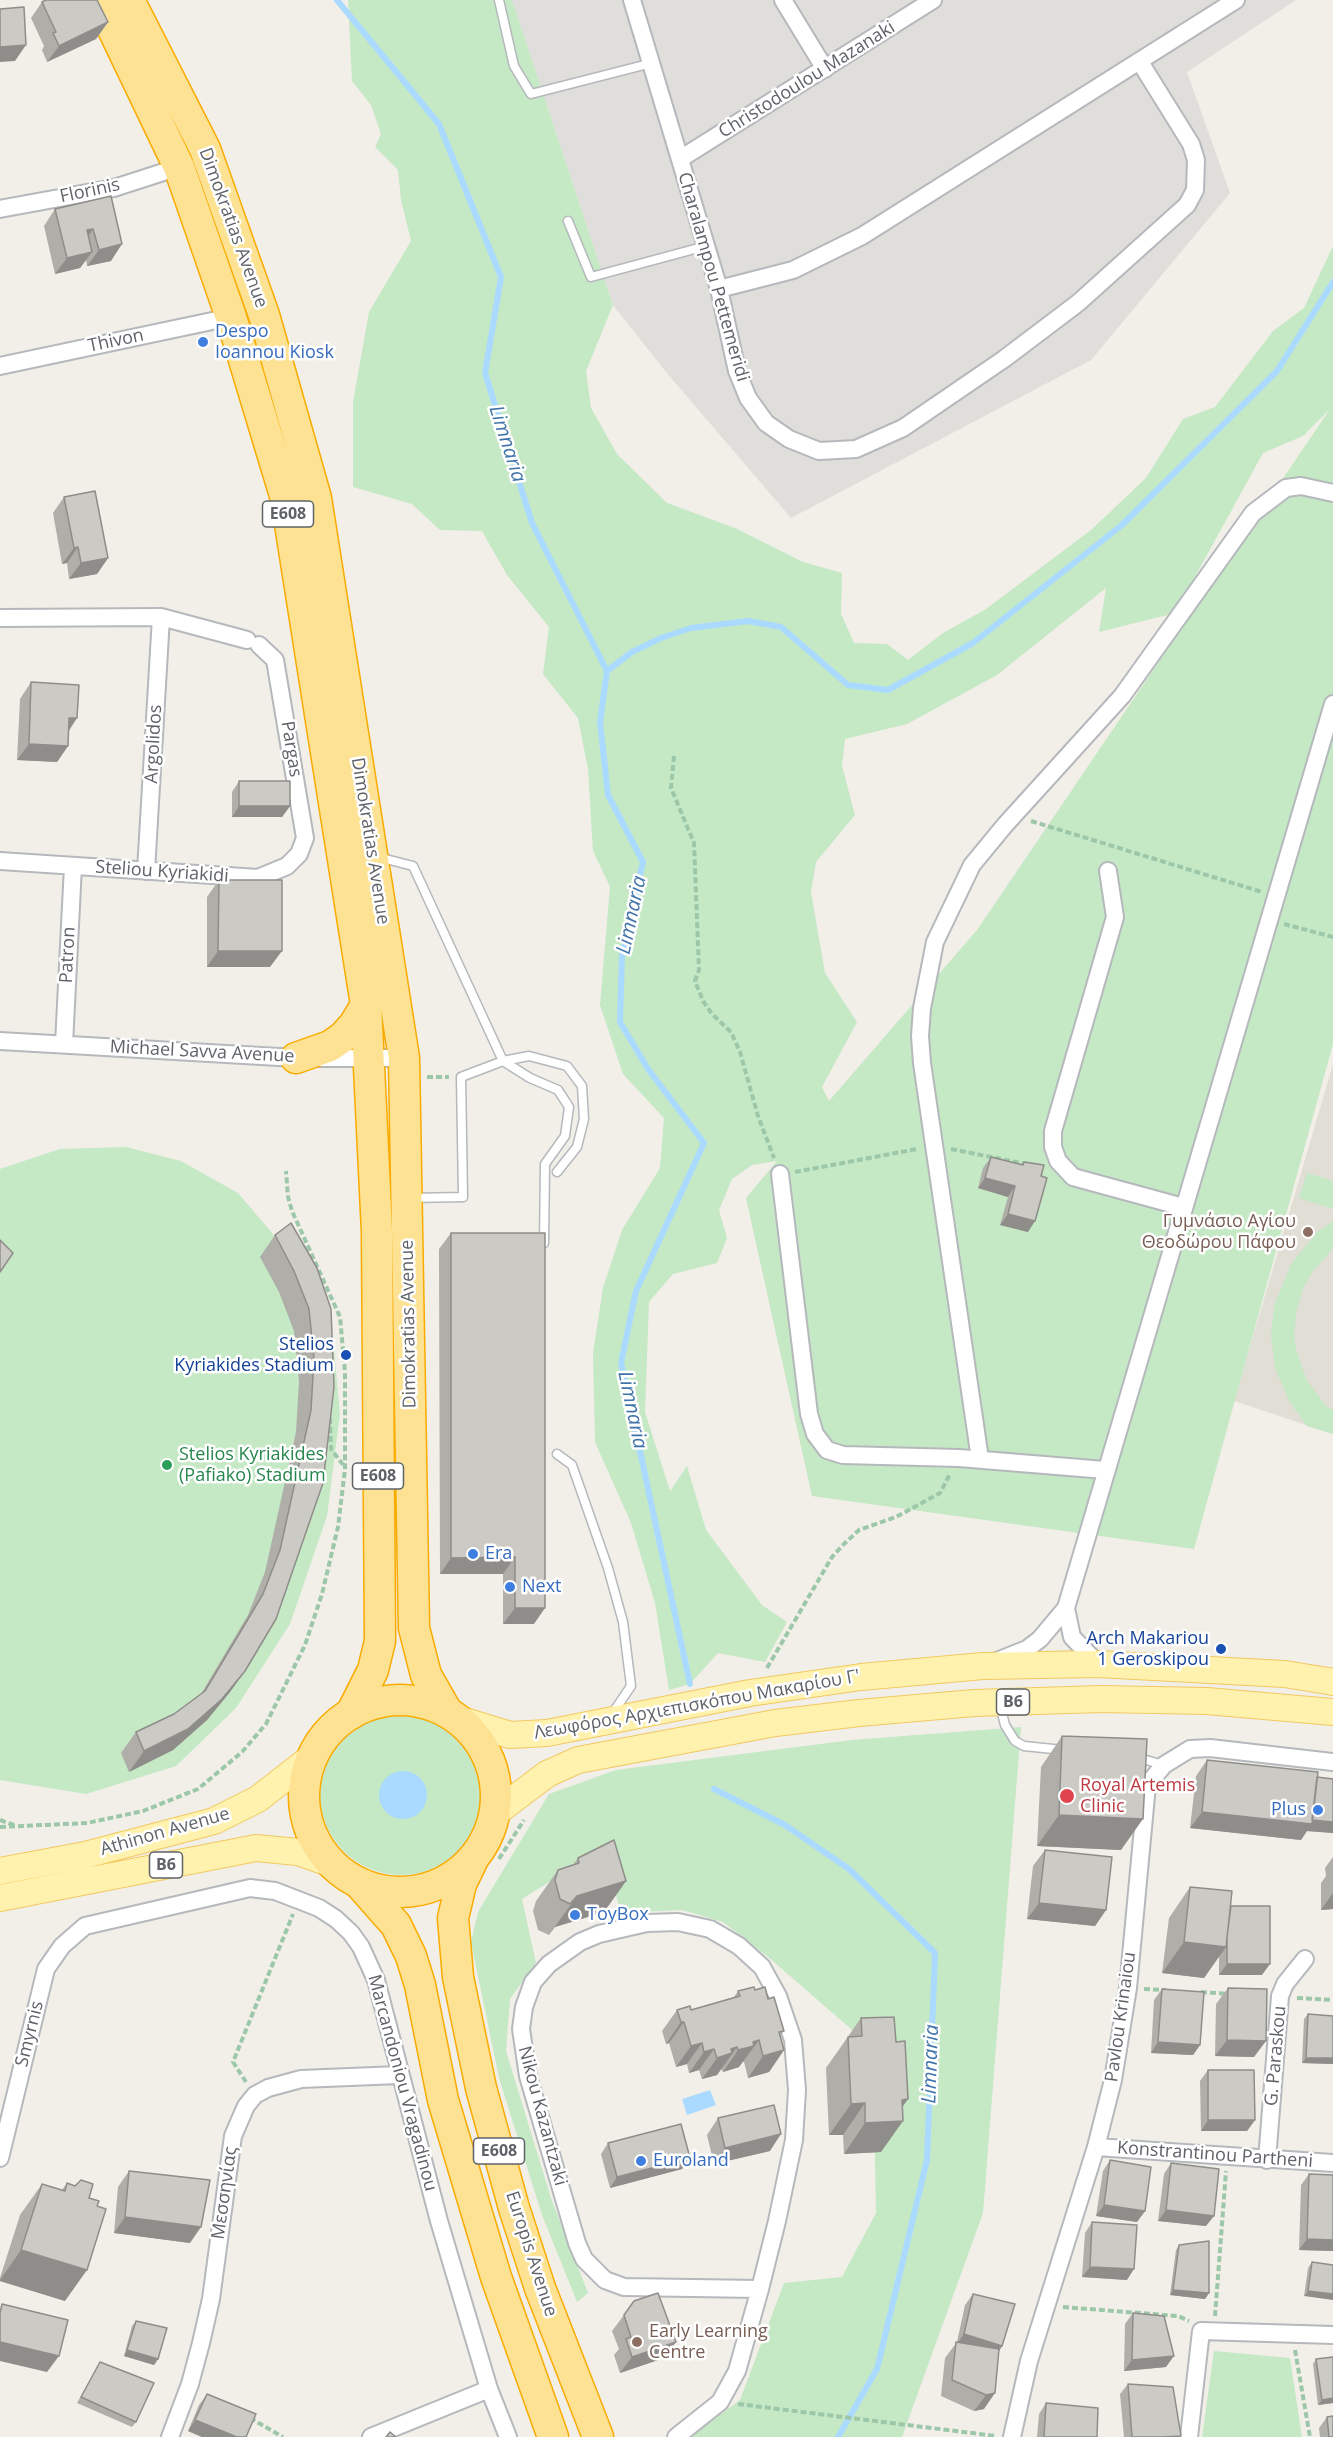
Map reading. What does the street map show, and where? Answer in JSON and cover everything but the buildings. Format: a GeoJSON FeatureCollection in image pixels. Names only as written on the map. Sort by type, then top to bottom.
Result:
{"type":"FeatureCollection","features":[{"type":"Feature","properties":{"kind":"highway","name":"Dimokratias Avenue"},"geometry":{"type":"LineString","coordinates":[[99,0],[179,167],[231,317],[286,499],[366,1005],[377,1232],[380,1641],[373,1670],[351,1714]]}},
{"type":"Feature","properties":{"kind":"highway","name":"Dimokratias Avenue"},"geometry":{"type":"LineString","coordinates":[[129,0],[205,148],[264,315],[315,498],[404,1067],[414,1628],[426,1675],[452,1716]]}},
{"type":"Feature","properties":{"kind":"highway"},"geometry":{"type":"LineString","coordinates":[[296,1058],[330,1046],[343,1037],[354,1025],[366,1005]]}},
{"type":"Feature","properties":{"kind":"highway","name":"E608"},"geometry":{"type":"LineString","coordinates":[[358,1882],[391,1891],[426,1888],[484,1862],[487,1837],[494,1814],[495,1785],[488,1757],[478,1740],[452,1716],[426,1704],[397,1701],[378,1703],[351,1714],[326,1736],[313,1756],[305,1784],[306,1813],[315,1840],[332,1864],[358,1882],[396,1925],[411,1956],[420,1985],[443,2100],[496,2277],[553,2437]]}},
{"type":"Feature","properties":{"kind":"highway","name":"Europis Avenue"},"geometry":{"type":"LineString","coordinates":[[484,1862],[460,1884],[453,1918],[458,1977],[481,2088],[514,2208],[540,2288],[597,2437]]}},
{"type":"Feature","properties":{"kind":"main road","name":"Λεωφόρος Αρχιεπισκόπου Μακαρίου Γ'"},"geometry":{"type":"LineString","coordinates":[[452,1716],[510,1735],[547,1733],[750,1693],[861,1677],[983,1666],[1098,1664],[1285,1674],[1333,1682]]}},
{"type":"Feature","properties":{"kind":"main road","name":"Λεωφόρος Αρχιεπισκόπου Μακαρίου Γ'"},"geometry":{"type":"LineString","coordinates":[[494,1814],[547,1774],[578,1760],[775,1723],[859,1713],[999,1702],[1101,1699],[1207,1701],[1333,1712]]}},
{"type":"Feature","properties":{"kind":"main road","name":"Athinon Avenue"},"geometry":{"type":"LineString","coordinates":[[0,1871],[85,1855],[214,1821],[258,1799],[313,1756]]}},
{"type":"Feature","properties":{"kind":"main road","name":"Athinon Avenue"},"geometry":{"type":"LineString","coordinates":[[0,1898],[256,1848],[298,1852],[332,1864]]}},
{"type":"Feature","properties":{"kind":"street","name":"Charalampou Pettemeridi"},"geometry":{"type":"LineString","coordinates":[[632,0],[719,289],[737,371],[748,398],[766,423],[789,439],[819,451],[856,449],[903,428],[1004,359],[1078,303],[1187,205],[1195,189],[1196,160],[1191,144],[1140,62]]}},
{"type":"Feature","properties":{"kind":"street"},"geometry":{"type":"LineString","coordinates":[[783,0],[825,69]]}},
{"type":"Feature","properties":{"kind":"street","name":"Christodoulou Mazanaki"},"geometry":{"type":"LineString","coordinates":[[680,159],[933,0]]}},
{"type":"Feature","properties":{"kind":"street"},"geometry":{"type":"LineString","coordinates":[[719,289],[793,270],[862,236],[1236,0]]}},
{"type":"Feature","properties":{"kind":"street","name":"Florinis"},"geometry":{"type":"LineString","coordinates":[[0,209],[114,188],[179,167]]}},
{"type":"Feature","properties":{"kind":"street","name":"Thivon"},"geometry":{"type":"LineString","coordinates":[[0,366],[231,317]]}},
{"type":"Feature","properties":{"kind":"street"},"geometry":{"type":"LineString","coordinates":[[980,1459],[920,1036],[926,980],[935,942],[972,865],[1122,696],[1253,513],[1286,488],[1301,486],[1333,493]]}},
{"type":"Feature","properties":{"kind":"street"},"geometry":{"type":"LineString","coordinates":[[0,618],[161,617]]}},
{"type":"Feature","properties":{"kind":"street","name":"Pargas"},"geometry":{"type":"LineString","coordinates":[[161,617],[253,643],[275,660],[305,838]]}},
{"type":"Feature","properties":{"kind":"street","name":"Argolidos"},"geometry":{"type":"LineString","coordinates":[[146,871],[161,617]]}},
{"type":"Feature","properties":{"kind":"street"},"geometry":{"type":"LineString","coordinates":[[983,1666],[1027,1649],[1051,1629],[1066,1608],[1333,704]]}},
{"type":"Feature","properties":{"kind":"street","name":"Steliou Kyriakidi"},"geometry":{"type":"LineString","coordinates":[[0,861],[258,878],[287,866],[299,854],[305,838]]}},
{"type":"Feature","properties":{"kind":"street","name":"Patron"},"geometry":{"type":"LineString","coordinates":[[64,1044],[73,866]]}},
{"type":"Feature","properties":{"kind":"street"},"geometry":{"type":"LineString","coordinates":[[1108,871],[1115,917],[1053,1131],[1053,1147],[1058,1161],[1073,1177],[1183,1207]]}},
{"type":"Feature","properties":{"kind":"street","name":"Michael Savva Avenue"},"geometry":{"type":"LineString","coordinates":[[0,1041],[296,1058],[368,1058],[404,1067]]}},
{"type":"Feature","properties":{"kind":"street"},"geometry":{"type":"LineString","coordinates":[[780,1174],[809,1414],[821,1444],[827,1450],[843,1455],[980,1459],[1105,1470]]}},
{"type":"Feature","properties":{"kind":"street"},"geometry":{"type":"LineString","coordinates":[[1066,1608],[1072,1636],[1098,1664]]}},
{"type":"Feature","properties":{"kind":"street","name":"Pavlou Krinaiou"},"geometry":{"type":"LineString","coordinates":[[1012,2437],[1029,2361],[1096,2147],[1113,2080],[1128,1988],[1144,1798],[1153,1775],[1164,1765],[1190,1749],[1210,1748],[1333,1762]]}},
{"type":"Feature","properties":{"kind":"street","name":"Marcandoniou Vragadinou"},"geometry":{"type":"LineString","coordinates":[[85,1926],[250,1888],[275,1891],[299,1899],[336,1919],[361,1947],[376,1980],[399,2075],[489,2390],[508,2437]]}},
{"type":"Feature","properties":{"kind":"street","name":"Nikou Kazantzaki"},"geometry":{"type":"LineString","coordinates":[[676,2437],[720,2402],[737,2371],[760,2289],[794,2140],[797,2100],[793,2040],[778,1996],[762,1967],[739,1946],[710,1929],[678,1922],[647,1923],[599,1934],[580,1942],[549,1964],[533,1982],[524,2007],[521,2029],[528,2076],[577,2243],[584,2259],[605,2280],[624,2287],[760,2289]]}},
{"type":"Feature","properties":{"kind":"street","name":"Smyrnis"},"geometry":{"type":"LineString","coordinates":[[0,2158],[45,1969],[62,1946],[85,1926]]}},
{"type":"Feature","properties":{"kind":"street","name":"G. Paraskou"},"geometry":{"type":"LineString","coordinates":[[1267,2160],[1280,1996],[1285,1984],[1305,1959]]}},
{"type":"Feature","properties":{"kind":"street"},"geometry":{"type":"LineString","coordinates":[[255,2095],[268,2088],[301,2079],[399,2075]]}},
{"type":"Feature","properties":{"kind":"street","name":"Μεσσηνίας"},"geometry":{"type":"LineString","coordinates":[[170,2437],[190,2384],[211,2299],[234,2136],[246,2106],[255,2095]]}},
{"type":"Feature","properties":{"kind":"street","name":"Konstrantinou Partheni"},"geometry":{"type":"LineString","coordinates":[[1096,2147],[1333,2163]]}},
{"type":"Feature","properties":{"kind":"street"},"geometry":{"type":"LineString","coordinates":[[1189,2437],[1207,2331],[1333,2335]]}},
{"type":"Feature","properties":{"kind":"street"},"geometry":{"type":"LineString","coordinates":[[371,2437],[489,2390]]}},
{"type":"Feature","properties":{"kind":"lane"},"geometry":{"type":"LineString","coordinates":[[499,0],[514,66],[531,94],[652,63]]}},
{"type":"Feature","properties":{"kind":"lane"},"geometry":{"type":"LineString","coordinates":[[568,221],[591,277],[706,246]]}},
{"type":"Feature","properties":{"kind":"lane"},"geometry":{"type":"LineString","coordinates":[[372,856],[413,866],[503,1061],[530,1078],[558,1089],[569,1107],[565,1136],[545,1164],[544,1258]]}},
{"type":"Feature","properties":{"kind":"lane"},"geometry":{"type":"LineString","coordinates":[[407,1198],[463,1197],[461,1077],[503,1061],[529,1056],[567,1066],[582,1086],[584,1119],[577,1147],[557,1172]]}},
{"type":"Feature","properties":{"kind":"lane"},"geometry":{"type":"LineString","coordinates":[[557,1454],[572,1465],[608,1568],[623,1622],[631,1686],[607,1722]]}},
{"type":"Feature","properties":{"kind":"lane"},"geometry":{"type":"LineString","coordinates":[[999,1702],[1005,1725],[1015,1741],[1024,1746],[1078,1752]]}},
{"type":"Feature","properties":{"kind":"lane"},"geometry":{"type":"LineString","coordinates":[[1128,1756],[1164,1765]]}},
{"type":"Feature","properties":{"kind":"path"},"geometry":{"type":"LineString","coordinates":[[674,756],[671,788],[694,843],[699,970],[695,981],[703,1001],[730,1032],[740,1052],[758,1116],[780,1174]]}},
{"type":"Feature","properties":{"kind":"path"},"geometry":{"type":"LineString","coordinates":[[1014,815],[1276,897]]}},
{"type":"Feature","properties":{"kind":"path"},"geometry":{"type":"LineString","coordinates":[[1269,919],[1333,937]]}},
{"type":"Feature","properties":{"kind":"path"},"geometry":{"type":"LineString","coordinates":[[404,1067],[461,1077]]}},
{"type":"Feature","properties":{"kind":"path"},"geometry":{"type":"LineString","coordinates":[[0,1827],[87,1823],[143,1811],[198,1789],[242,1752],[266,1724],[304,1645],[322,1594],[338,1527],[345,1466],[345,1371],[340,1317],[292,1211],[285,1171]]}},
{"type":"Feature","properties":{"kind":"path"},"geometry":{"type":"LineString","coordinates":[[330,1416],[331,1449],[345,1466]]}},
{"type":"Feature","properties":{"kind":"path"},"geometry":{"type":"LineString","coordinates":[[750,1693],[786,1639],[832,1557],[859,1530],[896,1517],[940,1493],[959,1458]]}},
{"type":"Feature","properties":{"kind":"path"},"geometry":{"type":"LineString","coordinates":[[484,1862],[525,1817]]}},
{"type":"Feature","properties":{"kind":"path"},"geometry":{"type":"LineString","coordinates":[[0,1820],[18,1826]]}},
{"type":"Feature","properties":{"kind":"path"},"geometry":{"type":"LineString","coordinates":[[255,2095],[232,2062],[299,1899]]}},
{"type":"Feature","properties":{"kind":"path"},"geometry":{"type":"LineString","coordinates":[[1128,1988],[1175,1991]]}},
{"type":"Feature","properties":{"kind":"path"},"geometry":{"type":"LineString","coordinates":[[1198,1992],[1234,1994]]}},
{"type":"Feature","properties":{"kind":"path"},"geometry":{"type":"LineString","coordinates":[[1280,1996],[1333,2000]]}},
{"type":"Feature","properties":{"kind":"path"},"geometry":{"type":"LineString","coordinates":[[1045,2305],[1178,2316],[1207,2331],[1227,2157]]}},
{"type":"Feature","properties":{"kind":"path"},"geometry":{"type":"LineString","coordinates":[[1292,2334],[1310,2437]]}},
{"type":"Feature","properties":{"kind":"path"},"geometry":{"type":"LineString","coordinates":[[720,2402],[1005,2437]]}},
{"type":"Feature","properties":{"kind":"path"},"geometry":{"type":"LineString","coordinates":[[242,2414],[284,2437]]}},
{"type":"Feature","properties":{"kind":"shaded area"},"geometry":{"type":"Polygon","coordinates":[[[512,0],[1296,0],[1187,72],[1230,193],[1091,360],[791,518],[666,372],[613,305],[512,0]]]}},
{"type":"Feature","properties":{"kind":"shaded area","name":"Γυμνάσιο Αγίου Θεοδώρου Πάφου"},"geometry":{"type":"Polygon","coordinates":[[[1333,1064],[1333,1434],[1234,1401],[1333,1064]]]}},
{"type":"Feature","properties":{"kind":"green space"},"geometry":{"type":"Polygon","coordinates":[[[348,0],[512,0],[613,305],[586,371],[591,408],[617,454],[667,503],[735,528],[803,562],[842,573],[841,614],[854,643],[887,644],[908,660],[943,633],[986,609],[1091,530],[1146,478],[1183,419],[1215,407],[1273,331],[1304,308],[1333,246],[1333,1044],[1194,1549],[812,1496],[746,1198],[777,1161],[752,1165],[732,1179],[719,1210],[727,1238],[717,1263],[673,1274],[649,1302],[645,1412],[670,1491],[687,1466],[706,1530],[762,1605],[787,1622],[765,1662],[718,1653],[690,1684],[669,1690],[655,1603],[631,1523],[595,1442],[593,1353],[603,1288],[622,1230],[660,1168],[664,1118],[623,1074],[600,1005],[610,887],[593,851],[588,769],[578,718],[543,674],[549,627],[507,575],[482,531],[440,530],[412,504],[353,487],[353,402],[369,312],[411,241],[401,200],[398,170],[375,147],[381,134],[371,105],[352,81],[348,0]],[[1330,409],[1303,436],[1263,453],[1175,613],[1099,632],[1106,588],[997,675],[907,724],[845,739],[842,766],[855,815],[816,862],[811,892],[825,973],[857,1022],[822,1087],[829,1101],[977,930],[1330,409]]]}},
{"type":"Feature","properties":{"kind":"green space","name":"Stelios Kyriakides (Pafiako) Stadium"},"geometry":{"type":"Polygon","coordinates":[[[126,1147],[181,1161],[238,1193],[272,1233],[312,1289],[334,1349],[340,1414],[327,1516],[290,1624],[236,1708],[176,1766],[86,1794],[0,1780],[0,1169],[60,1149],[126,1147]]]}},
{"type":"Feature","properties":{"kind":"green space"},"geometry":{"type":"Polygon","coordinates":[[[1307,1173],[1333,1181],[1333,1209],[1299,1198],[1307,1173]]]}},
{"type":"Feature","properties":{"kind":"green space"},"geometry":{"type":"Polygon","coordinates":[[[1333,1221],[1333,1249],[1313,1271],[1304,1286],[1297,1309],[1294,1334],[1296,1349],[1307,1381],[1327,1407],[1333,1410],[1333,1434],[1307,1426],[1289,1401],[1275,1368],[1271,1335],[1274,1306],[1291,1264],[1317,1232],[1333,1221]]]}},
{"type":"Feature","properties":{"kind":"green space"},"geometry":{"type":"Polygon","coordinates":[[[401,1713],[432,1720],[446,1727],[458,1737],[468,1749],[475,1763],[482,1794],[475,1825],[468,1839],[458,1851],[446,1861],[432,1868],[401,1875],[370,1868],[356,1861],[344,1851],[334,1839],[327,1825],[320,1794],[327,1763],[334,1749],[344,1737],[356,1727],[370,1720],[401,1713]]]}},
{"type":"Feature","properties":{"kind":"green space"},"geometry":{"type":"Polygon","coordinates":[[[1021,1727],[983,2213],[902,2437],[690,2437],[740,2400],[784,2283],[842,2277],[876,2213],[873,2048],[767,1956],[723,1922],[682,1910],[621,1913],[603,1848],[522,1899],[536,1963],[510,1999],[506,2051],[551,2198],[588,2293],[577,2302],[542,2215],[499,2078],[471,1942],[478,1912],[549,1794],[616,1770],[852,1740],[1021,1727]]]}},
{"type":"Feature","properties":{"kind":"green space"},"geometry":{"type":"Polygon","coordinates":[[[1214,2351],[1290,2358],[1302,2437],[1202,2437],[1214,2351]]]}},
{"type":"Feature","properties":{"kind":"water"},"geometry":{"type":"Polygon","coordinates":[[[398,1771],[408,1771],[423,1781],[427,1795],[426,1804],[417,1815],[408,1819],[398,1819],[383,1809],[379,1800],[379,1790],[389,1775],[398,1771]]]}},
{"type":"Feature","properties":{"kind":"water"},"geometry":{"type":"Polygon","coordinates":[[[710,2090],[716,2105],[687,2115],[682,2099],[710,2090]]]}},
{"type":"Feature","properties":{"kind":"waterway","name":"Limnaria"},"geometry":{"type":"LineString","coordinates":[[337,0],[439,124],[501,277],[485,373],[532,523],[607,671],[600,722],[608,795],[643,862],[622,955],[620,1022],[648,1069],[704,1143],[636,1291],[621,1363],[690,1684]]}},
{"type":"Feature","properties":{"kind":"waterway"},"geometry":{"type":"LineString","coordinates":[[607,671],[632,652],[661,638],[691,628],[748,621],[781,627],[848,685],[888,690],[973,643],[1122,525],[1277,371],[1333,282]]}},
{"type":"Feature","properties":{"kind":"waterway","name":"Limnaria"},"geometry":{"type":"LineString","coordinates":[[714,1789],[785,1825],[849,1869],[935,1953],[927,2160],[877,2369],[838,2437]]}},
{"type":"Feature","properties":{"kind":"place","name":"Despo Ioannou Kiosk"},"geometry":{"type":"Point","coordinates":[203,342]}},
{"type":"Feature","properties":{"kind":"place","name":"Γυμνάσιο Αγίου Θεοδώρου Πάφου"},"geometry":{"type":"Point","coordinates":[1308,1232]}},
{"type":"Feature","properties":{"kind":"place","name":"Stelios Kyriakides Stadium"},"geometry":{"type":"Point","coordinates":[346,1355]}},
{"type":"Feature","properties":{"kind":"place","name":"Stelios Kyriakides (Pafiako) Stadium"},"geometry":{"type":"Point","coordinates":[167,1465]}},
{"type":"Feature","properties":{"kind":"place","name":"Era"},"geometry":{"type":"Point","coordinates":[473,1554]}},
{"type":"Feature","properties":{"kind":"place","name":"Next"},"geometry":{"type":"Point","coordinates":[510,1587]}},
{"type":"Feature","properties":{"kind":"place","name":"Arch Makariou 1 Geroskipou"},"geometry":{"type":"Point","coordinates":[1221,1649]}},
{"type":"Feature","properties":{"kind":"place","name":"Royal Artemis Clinic"},"geometry":{"type":"Point","coordinates":[1067,1796]}},
{"type":"Feature","properties":{"kind":"place","name":"Plus"},"geometry":{"type":"Point","coordinates":[1318,1810]}},
{"type":"Feature","properties":{"kind":"place","name":"ToyBox"},"geometry":{"type":"Point","coordinates":[575,1915]}},
{"type":"Feature","properties":{"kind":"place","name":"Euroland"},"geometry":{"type":"Point","coordinates":[641,2161]}},
{"type":"Feature","properties":{"kind":"place","name":"Early Learning Centre"},"geometry":{"type":"Point","coordinates":[637,2342]}}]}
